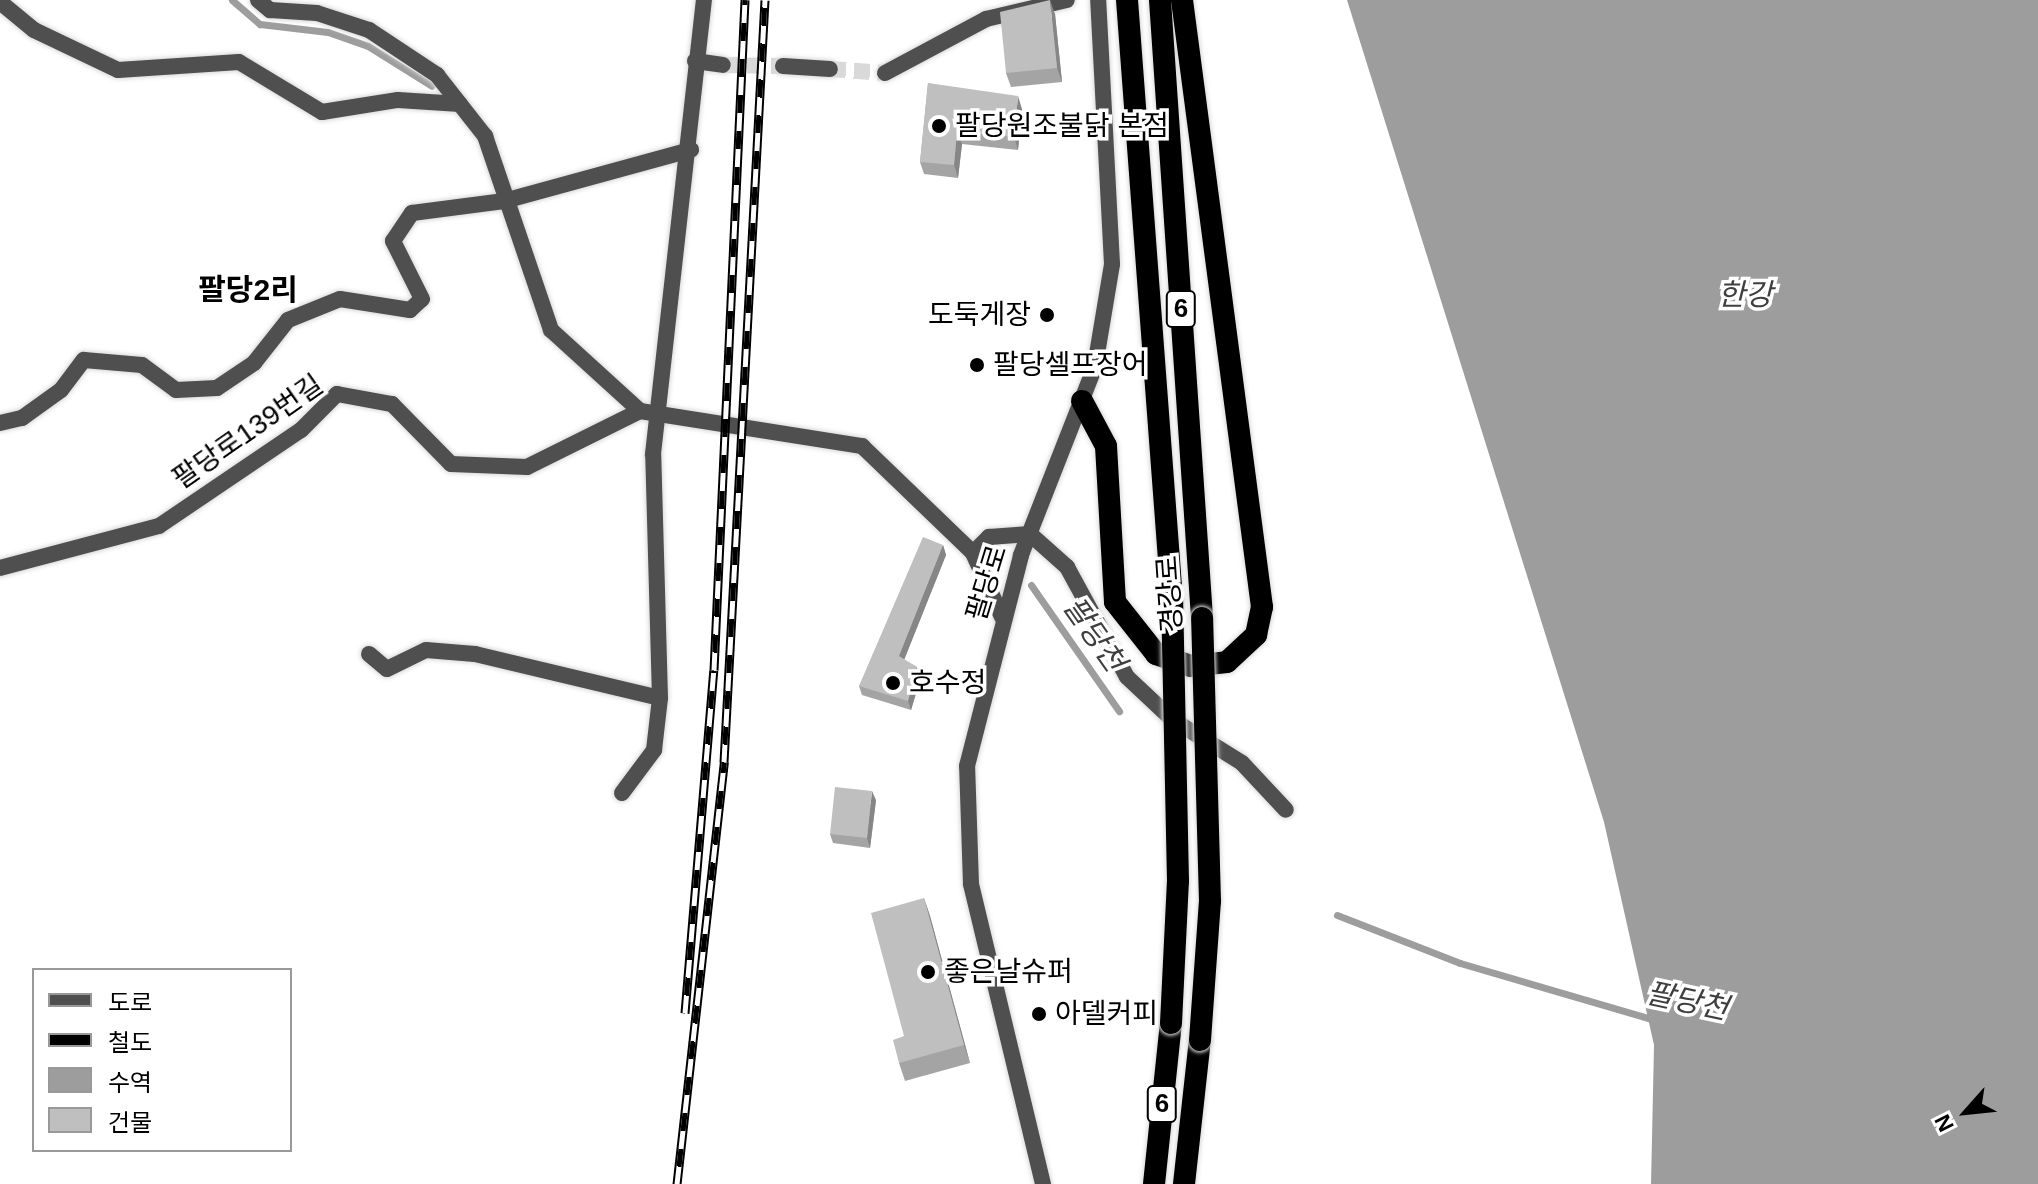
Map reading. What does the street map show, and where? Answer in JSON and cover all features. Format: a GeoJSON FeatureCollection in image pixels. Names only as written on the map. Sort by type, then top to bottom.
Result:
{"type":"FeatureCollection","features":[{"type":"Feature","properties":{"kind":"highway","name":"경강로"},"geometry":{"type":"LineString","coordinates":[[1127,0],[1172,600],[1178,881],[1171,1023],[1154,1184]]}},
{"type":"Feature","properties":{"kind":"highway","name":"경강로"},"geometry":{"type":"LineString","coordinates":[[1160,0],[1211,790],[1200,1040],[1184,1184]]}},
{"type":"Feature","properties":{"kind":"highway"},"geometry":{"type":"LineString","coordinates":[[1082,401],[1106,446],[1115,602],[1156,654],[1190,666],[1227,662],[1256,635],[1262,607],[1182,0]]}},
{"type":"Feature","properties":{"kind":"street"},"geometry":{"type":"LineString","coordinates":[[258,0],[270,10],[317,13],[369,30],[437,75],[485,136],[504,201],[551,330],[640,411],[659,418],[862,446],[973,553],[1002,617]]}},
{"type":"Feature","properties":{"kind":"street"},"geometry":{"type":"LineString","coordinates":[[622,793],[654,750],[660,698],[653,454],[691,150],[695,61],[704,0]]}},
{"type":"Feature","properties":{"kind":"street"},"geometry":{"type":"LineString","coordinates":[[885,73],[986,19],[1067,0]]}},
{"type":"Feature","properties":{"kind":"street","name":"팔당로"},"geometry":{"type":"LineString","coordinates":[[1043,1184],[978,919],[964,827],[967,766],[1002,617],[1021,555],[1082,401],[1112,264],[1098,0]]}},
{"type":"Feature","properties":{"kind":"street"},"geometry":{"type":"LineString","coordinates":[[0,2],[34,30],[118,70],[239,62],[322,112],[398,100],[460,104]]}},
{"type":"Feature","properties":{"kind":"street"},"geometry":{"type":"LineString","coordinates":[[695,61],[723,65]]}},
{"type":"Feature","properties":{"kind":"street"},"geometry":{"type":"LineString","coordinates":[[783,66],[830,69]]}},
{"type":"Feature","properties":{"kind":"street","name":"팔당로139번길"},"geometry":{"type":"LineString","coordinates":[[0,423],[22,418],[51,397],[84,360],[142,365],[176,390],[217,388],[254,363],[288,320],[340,299],[410,310],[422,299],[393,241],[412,213],[504,201],[691,150]]}},
{"type":"Feature","properties":{"kind":"street","name":"팔당로139번길"},"geometry":{"type":"LineString","coordinates":[[0,568],[159,526],[301,430],[337,394],[392,404],[451,464],[527,467],[640,411]]}},
{"type":"Feature","properties":{"kind":"street"},"geometry":{"type":"LineString","coordinates":[[973,553],[989,537],[1030,534],[1067,567],[1134,685],[1242,763],[1286,810]]}},
{"type":"Feature","properties":{"kind":"street"},"geometry":{"type":"LineString","coordinates":[[369,654],[387,669],[426,650],[475,654],[660,698]]}},
{"type":"Feature","properties":{"kind":"water","name":"한강"},"geometry":{"type":"Polygon","coordinates":[[[1347,0],[2038,0],[2038,1184],[1651,1184],[1654,1045],[1604,822],[1347,0]]]}},
{"type":"Feature","properties":{"kind":"building"},"geometry":{"type":"Polygon","coordinates":[[[1050,0],[1057,68],[1006,73],[1000,12],[1050,0]]]}},
{"type":"Feature","properties":{"kind":"building"},"geometry":{"type":"Polygon","coordinates":[[[928,83],[1018,96],[1014,137],[957,132],[954,165],[920,162],[928,83]]]}},
{"type":"Feature","properties":{"kind":"building"},"geometry":{"type":"Polygon","coordinates":[[[923,537],[943,545],[899,656],[917,667],[908,701],[859,686],[923,537]]]}},
{"type":"Feature","properties":{"kind":"building"},"geometry":{"type":"Polygon","coordinates":[[[835,787],[872,791],[867,838],[830,834],[835,787]]]}},
{"type":"Feature","properties":{"kind":"building"},"geometry":{"type":"Polygon","coordinates":[[[924,898],[964,1045],[899,1063],[893,1040],[904,1036],[871,913],[924,898]]]}},
{"type":"Feature","properties":{"kind":"waterway","name":"팔당천"},"geometry":{"type":"LineString","coordinates":[[232,0],[260,24],[328,32],[368,46],[432,86]]}},
{"type":"Feature","properties":{"kind":"waterway","name":"팔당천"},"geometry":{"type":"LineString","coordinates":[[1031,585],[1119,711]]}},
{"type":"Feature","properties":{"kind":"waterway","name":"팔당천"},"geometry":{"type":"LineString","coordinates":[[1337,915],[1460,963],[1658,1021]]}},
{"type":"Feature","properties":{"kind":"tunnel"},"geometry":{"type":"LineString","coordinates":[[723,65],[783,66]]}},
{"type":"Feature","properties":{"kind":"tunnel"},"geometry":{"type":"LineString","coordinates":[[830,69],[885,73]]}},
{"type":"Feature","properties":{"kind":"railway"},"geometry":{"type":"LineString","coordinates":[[685,1013],[714,670],[745,0]]}},
{"type":"Feature","properties":{"kind":"railway"},"geometry":{"type":"LineString","coordinates":[[677,1184],[724,762],[765,0]]}},
{"type":"Feature","properties":{"kind":"place","name":"팔당원조불닭 본점"},"geometry":{"type":"Point","coordinates":[939,126]}},
{"type":"Feature","properties":{"kind":"place","name":"도둑게장"},"geometry":{"type":"Point","coordinates":[1047,315]}},
{"type":"Feature","properties":{"kind":"place","name":"팔당셀프장어"},"geometry":{"type":"Point","coordinates":[977,365]}},
{"type":"Feature","properties":{"kind":"place","name":"호수정"},"geometry":{"type":"Point","coordinates":[893,683]}},
{"type":"Feature","properties":{"kind":"place","name":"좋은날슈퍼"},"geometry":{"type":"Point","coordinates":[928,972]}},
{"type":"Feature","properties":{"kind":"place","name":"아델커피"},"geometry":{"type":"Point","coordinates":[1039,1014]}},
{"type":"Feature","properties":{"kind":"district","name":"팔당2리"},"geometry":{"type":"Point","coordinates":[248,290]}}]}
